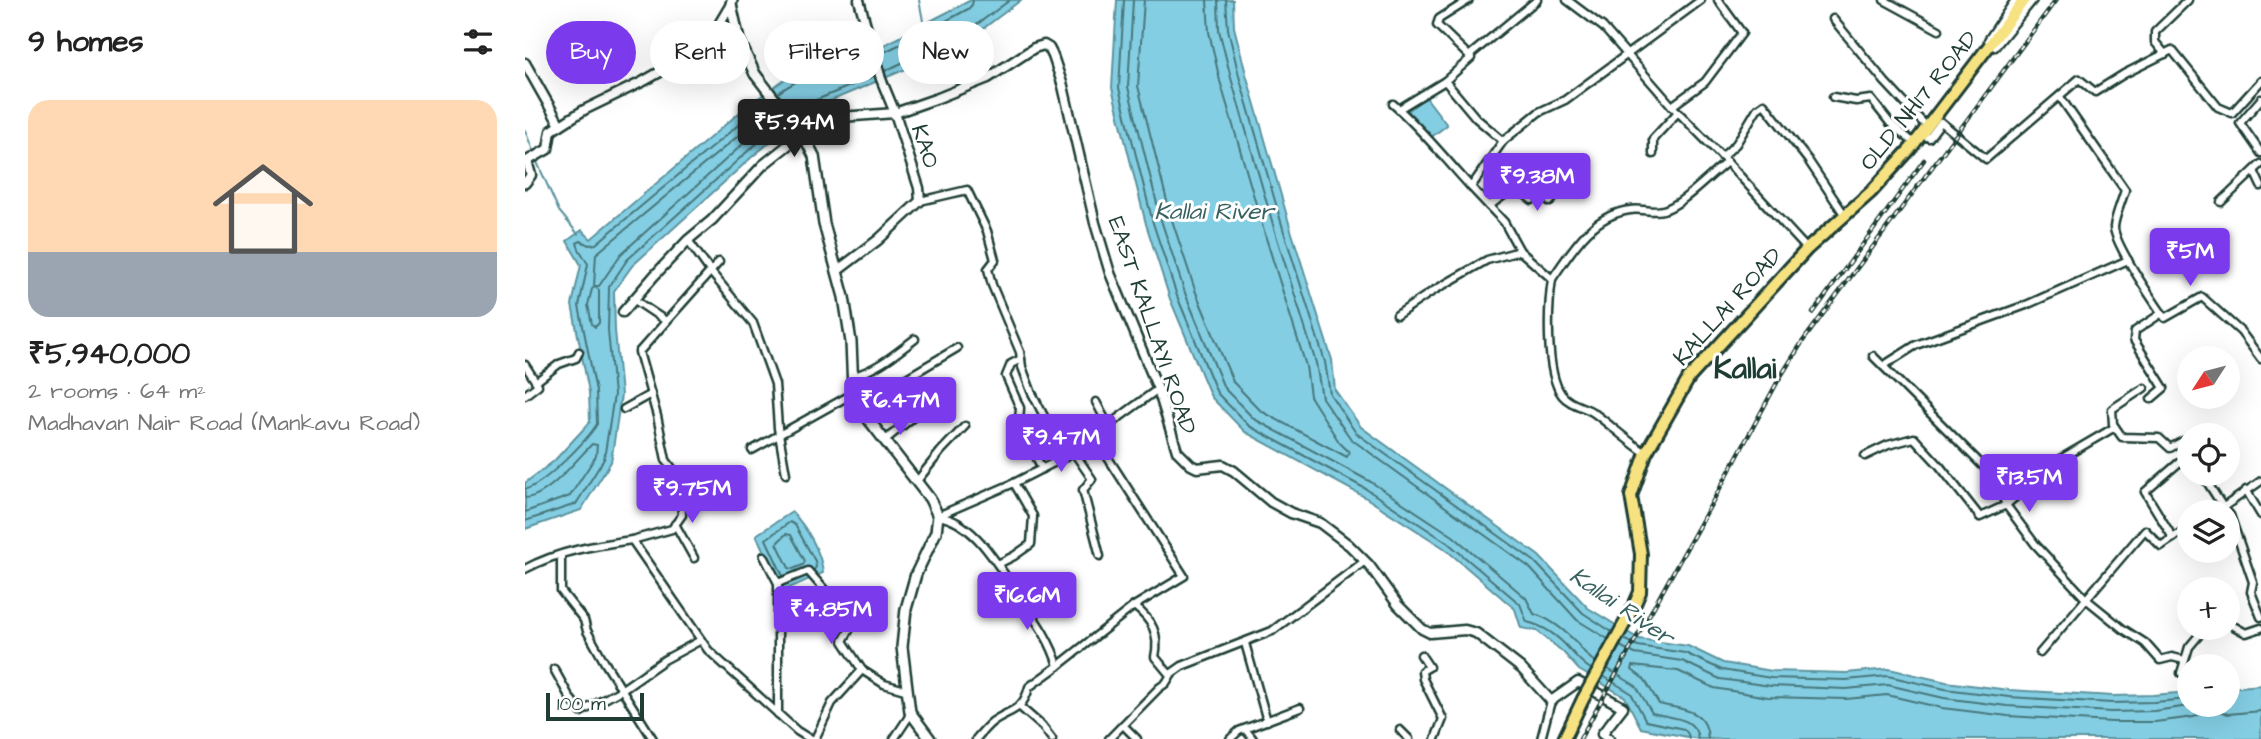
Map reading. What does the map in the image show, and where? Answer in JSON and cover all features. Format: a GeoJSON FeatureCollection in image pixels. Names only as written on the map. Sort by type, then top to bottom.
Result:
{"type":"FeatureCollection","features":[{"type":"Feature","properties":{"kind":"main road","name":"OLD NH17 ROAD"},"geometry":{"type":"LineString","coordinates":[[1807,249],[1871,192],[1921,135],[2024,0]]}},
{"type":"Feature","properties":{"kind":"main road"},"geometry":{"type":"LineString","coordinates":[[731,2],[739,40],[755,74],[806,135],[814,156],[824,225],[849,321],[854,393],[862,411],[917,481],[938,516],[936,532],[916,574],[906,609],[902,647],[905,690],[910,712],[930,739]]}},
{"type":"Feature","properties":{"kind":"main road","name":"KALLAI ROAD"},"geometry":{"type":"LineString","coordinates":[[1565,739],[1583,699],[1640,592],[1641,554],[1631,496],[1646,453],[1689,377],[1807,249]]}},
{"type":"Feature","properties":{"kind":"street","name":"KAO"},"geometry":{"type":"LineString","coordinates":[[837,271],[878,240],[920,201],[919,188],[881,79],[859,0]]}},
{"type":"Feature","properties":{"kind":"street"},"geometry":{"type":"LineString","coordinates":[[1469,0],[1439,19],[1437,25],[1471,58],[1445,81],[1396,106],[1416,123],[1440,154],[1504,222],[1520,251],[1552,279]]}},
{"type":"Feature","properties":{"kind":"street"},"geometry":{"type":"LineString","coordinates":[[1469,55],[1537,0]]}},
{"type":"Feature","properties":{"kind":"street"},"geometry":{"type":"LineString","coordinates":[[1471,187],[1503,141],[1539,111],[1565,100],[1701,0]]}},
{"type":"Feature","properties":{"kind":"street"},"geometry":{"type":"LineString","coordinates":[[1672,106],[1705,82],[1742,33],[1718,0]]}},
{"type":"Feature","properties":{"kind":"street"},"geometry":{"type":"LineString","coordinates":[[1884,0],[1939,30]]}},
{"type":"Feature","properties":{"kind":"street"},"geometry":{"type":"LineString","coordinates":[[1968,71],[2015,0]]}},
{"type":"Feature","properties":{"kind":"street"},"geometry":{"type":"LineString","coordinates":[[1968,71],[1976,67],[1995,47],[2033,0]]}},
{"type":"Feature","properties":{"kind":"street"},"geometry":{"type":"LineString","coordinates":[[2165,54],[2155,42],[2155,32],[2187,0]]}},
{"type":"Feature","properties":{"kind":"street"},"geometry":{"type":"LineString","coordinates":[[525,183],[531,175],[527,161],[548,149],[551,131],[706,46],[731,2]]}},
{"type":"Feature","properties":{"kind":"street"},"geometry":{"type":"LineString","coordinates":[[1573,2],[1604,27],[1672,106],[1807,249]]}},
{"type":"Feature","properties":{"kind":"street"},"geometry":{"type":"LineString","coordinates":[[1833,19],[1885,82],[1921,135]]}},
{"type":"Feature","properties":{"kind":"street","name":"EAST KALLAYI ROAD"},"geometry":{"type":"LineString","coordinates":[[623,312],[688,240],[712,220],[763,165],[806,135],[842,117],[895,113],[988,78],[1039,46],[1049,48],[1063,86],[1095,223],[1110,273],[1158,389],[1177,451],[1197,468],[1223,465],[1271,502],[1291,513],[1320,523],[1365,561],[1398,605],[1422,629],[1430,633],[1465,630],[1476,633],[1521,668],[1551,701]]}},
{"type":"Feature","properties":{"kind":"street"},"geometry":{"type":"LineString","coordinates":[[1833,97],[1856,101],[1871,99],[1890,123],[1929,138],[1941,122],[1986,159],[2079,79],[2095,92],[2172,50],[2218,107],[2232,113],[2261,81]]}},
{"type":"Feature","properties":{"kind":"street"},"geometry":{"type":"LineString","coordinates":[[525,63],[560,125]]}},
{"type":"Feature","properties":{"kind":"street"},"geometry":{"type":"LineString","coordinates":[[1445,81],[1476,118],[1503,141]]}},
{"type":"Feature","properties":{"kind":"street"},"geometry":{"type":"LineString","coordinates":[[2060,97],[2125,190],[2114,228],[2128,260],[2165,318],[2202,297],[2241,332],[2261,359]]}},
{"type":"Feature","properties":{"kind":"street"},"geometry":{"type":"LineString","coordinates":[[2261,99],[2239,123],[2261,153]]}},
{"type":"Feature","properties":{"kind":"street"},"geometry":{"type":"LineString","coordinates":[[1646,453],[1625,440],[1593,412],[1570,403],[1561,394],[1552,370],[1549,324],[1552,279],[1579,240],[1603,220],[1630,210],[1664,210],[1685,198],[1724,159],[1757,109],[1764,104],[1808,160],[1844,214]]}},
{"type":"Feature","properties":{"kind":"street"},"geometry":{"type":"LineString","coordinates":[[1653,154],[1653,139],[1678,112]]}},
{"type":"Feature","properties":{"kind":"street"},"geometry":{"type":"LineString","coordinates":[[2221,202],[2261,164]]}},
{"type":"Feature","properties":{"kind":"street"},"geometry":{"type":"LineString","coordinates":[[2254,171],[2261,186]]}},
{"type":"Feature","properties":{"kind":"street"},"geometry":{"type":"LineString","coordinates":[[1489,206],[1515,187],[1532,200],[1539,193],[1550,202],[1565,186]]}},
{"type":"Feature","properties":{"kind":"street"},"geometry":{"type":"LineString","coordinates":[[920,201],[967,190],[987,231],[995,260],[988,269],[992,285],[1020,352],[1022,367],[1031,391],[1065,457]]}},
{"type":"Feature","properties":{"kind":"street"},"geometry":{"type":"LineString","coordinates":[[688,240],[753,323],[775,384],[786,474]]}},
{"type":"Feature","properties":{"kind":"street"},"geometry":{"type":"LineString","coordinates":[[1397,316],[1433,291],[1487,260],[1520,251]]}},
{"type":"Feature","properties":{"kind":"street"},"geometry":{"type":"LineString","coordinates":[[1883,366],[1916,345],[2026,305],[2128,260]]}},
{"type":"Feature","properties":{"kind":"street"},"geometry":{"type":"LineString","coordinates":[[525,569],[595,545],[632,540],[672,529],[682,515],[680,480],[666,460],[639,352],[719,262]]}},
{"type":"Feature","properties":{"kind":"street"},"geometry":{"type":"LineString","coordinates":[[633,299],[666,321]]}},
{"type":"Feature","properties":{"kind":"street"},"geometry":{"type":"LineString","coordinates":[[2151,399],[2164,388],[2134,340],[2135,331],[2162,313]]}},
{"type":"Feature","properties":{"kind":"street"},"geometry":{"type":"LineString","coordinates":[[854,376],[883,364],[915,339]]}},
{"type":"Feature","properties":{"kind":"street"},"geometry":{"type":"LineString","coordinates":[[862,411],[903,380],[957,348]]}},
{"type":"Feature","properties":{"kind":"street"},"geometry":{"type":"LineString","coordinates":[[537,381],[559,364],[576,358],[579,352]]}},
{"type":"Feature","properties":{"kind":"street"},"geometry":{"type":"LineString","coordinates":[[1873,356],[1994,477],[2006,505],[2035,544],[2086,599],[2145,643],[2160,660],[2177,658]]}},
{"type":"Feature","properties":{"kind":"street"},"geometry":{"type":"LineString","coordinates":[[1021,359],[1011,364],[1006,376],[1020,408],[1019,421],[1042,469]]}},
{"type":"Feature","properties":{"kind":"street"},"geometry":{"type":"LineString","coordinates":[[525,365],[537,381],[537,387],[525,395]]}},
{"type":"Feature","properties":{"kind":"street"},"geometry":{"type":"LineString","coordinates":[[884,440],[951,386]]}},
{"type":"Feature","properties":{"kind":"street"},"geometry":{"type":"LineString","coordinates":[[2144,388],[2112,409],[2115,427],[2122,436],[2159,438],[2170,448],[2177,444]]}},
{"type":"Feature","properties":{"kind":"street"},"geometry":{"type":"LineString","coordinates":[[938,516],[1014,484],[1065,457],[1158,389]]}},
{"type":"Feature","properties":{"kind":"street"},"geometry":{"type":"LineString","coordinates":[[752,450],[854,393]]}},
{"type":"Feature","properties":{"kind":"street"},"geometry":{"type":"LineString","coordinates":[[624,409],[651,394]]}},
{"type":"Feature","properties":{"kind":"street"},"geometry":{"type":"LineString","coordinates":[[1096,402],[1108,425]]}},
{"type":"Feature","properties":{"kind":"street"},"geometry":{"type":"LineString","coordinates":[[917,481],[965,426]]}},
{"type":"Feature","properties":{"kind":"street"},"geometry":{"type":"LineString","coordinates":[[1865,456],[1888,445],[1915,438],[1980,517],[2006,505],[2057,461],[2115,427]]}},
{"type":"Feature","properties":{"kind":"street"},"geometry":{"type":"LineString","coordinates":[[976,739],[994,721],[1015,710],[1026,699],[1029,687],[1134,606],[1184,576],[1094,436]]}},
{"type":"Feature","properties":{"kind":"street"},"geometry":{"type":"LineString","coordinates":[[1073,451],[1092,480],[1083,490],[1100,556]]}},
{"type":"Feature","properties":{"kind":"street"},"geometry":{"type":"LineString","coordinates":[[2173,538],[2145,492],[2177,464]]}},
{"type":"Feature","properties":{"kind":"street"},"geometry":{"type":"LineString","coordinates":[[2232,500],[2261,481]]}},
{"type":"Feature","properties":{"kind":"street"},"geometry":{"type":"LineString","coordinates":[[998,564],[1031,544],[1033,516],[1014,484]]}},
{"type":"Feature","properties":{"kind":"street"},"geometry":{"type":"LineString","coordinates":[[2246,490],[2261,514]]}},
{"type":"Feature","properties":{"kind":"street"},"geometry":{"type":"LineString","coordinates":[[938,516],[950,518],[968,530],[998,564],[1029,609],[1051,647],[1058,666]]}},
{"type":"Feature","properties":{"kind":"street"},"geometry":{"type":"LineString","coordinates":[[675,524],[694,558]]}},
{"type":"Feature","properties":{"kind":"street"},"geometry":{"type":"LineString","coordinates":[[2040,653],[2145,530],[2161,546],[2177,535]]}},
{"type":"Feature","properties":{"kind":"street"},"geometry":{"type":"LineString","coordinates":[[632,540],[708,650],[797,731],[810,739]]}},
{"type":"Feature","properties":{"kind":"street"},"geometry":{"type":"LineString","coordinates":[[2240,542],[2253,583],[2251,592],[2261,617]]}},
{"type":"Feature","properties":{"kind":"street"},"geometry":{"type":"LineString","coordinates":[[561,555],[561,591],[584,620],[599,653],[653,739]]}},
{"type":"Feature","properties":{"kind":"street"},"geometry":{"type":"LineString","coordinates":[[764,556],[778,583],[778,714]]}},
{"type":"Feature","properties":{"kind":"street"},"geometry":{"type":"LineString","coordinates":[[1109,739],[1166,683],[1170,675],[1182,666],[1272,631],[1365,561]]}},
{"type":"Feature","properties":{"kind":"street"},"geometry":{"type":"LineString","coordinates":[[778,583],[808,570],[851,620],[852,625],[843,641],[862,670],[884,684],[905,690]]}},
{"type":"Feature","properties":{"kind":"street"},"geometry":{"type":"LineString","coordinates":[[1134,606],[1154,628],[1158,645],[1155,657],[1170,675]]}},
{"type":"Feature","properties":{"kind":"street"},"geometry":{"type":"LineString","coordinates":[[2240,630],[2246,633],[2261,628]]}},
{"type":"Feature","properties":{"kind":"street"},"geometry":{"type":"LineString","coordinates":[[554,669],[581,712],[701,640]]}},
{"type":"Feature","properties":{"kind":"street"},"geometry":{"type":"LineString","coordinates":[[1245,643],[1267,721]]}},
{"type":"Feature","properties":{"kind":"street"},"geometry":{"type":"LineString","coordinates":[[1421,655],[1429,667],[1422,671],[1423,679],[1444,719],[1435,739]]}},
{"type":"Feature","properties":{"kind":"street"},"geometry":{"type":"LineString","coordinates":[[815,739],[832,703],[862,670]]}},
{"type":"Feature","properties":{"kind":"street"},"geometry":{"type":"LineString","coordinates":[[1541,739],[1551,701],[1578,682],[1623,707],[1602,734],[1609,739]]}},
{"type":"Feature","properties":{"kind":"street"},"geometry":{"type":"LineString","coordinates":[[1019,706],[1042,726],[1052,739]]}},
{"type":"Feature","properties":{"kind":"street"},"geometry":{"type":"LineString","coordinates":[[1230,739],[1239,731],[1300,708]]}},
{"type":"Feature","properties":{"kind":"street"},"geometry":{"type":"LineString","coordinates":[[894,739],[910,712]]}},
{"type":"Feature","properties":{"kind":"street"},"geometry":{"type":"LineString","coordinates":[[1123,725],[1137,739]]}},
{"type":"Feature","properties":{"kind":"street"},"geometry":{"type":"LineString","coordinates":[[1245,729],[1253,739]]}},
{"type":"Feature","properties":{"kind":"street"},"geometry":{"type":"LineString","coordinates":[[1400,730],[1409,739]]}},
{"type":"Feature","properties":{"kind":"water"},"geometry":{"type":"Polygon","coordinates":[[[971,0],[1021,0],[993,21],[930,21],[971,0]]]}},
{"type":"Feature","properties":{"kind":"water","name":"Kallai River"},"geometry":{"type":"Polygon","coordinates":[[[1117,0],[1233,0],[1234,27],[1246,74],[1332,360],[1335,390],[1361,427],[1539,556],[1588,608],[1639,639],[1688,646],[1723,663],[1772,671],[1846,673],[1889,669],[1946,682],[2009,690],[2113,696],[2177,693],[2177,717],[2240,717],[2240,687],[2261,685],[2261,739],[1698,739],[1641,728],[1625,697],[1579,670],[1563,652],[1537,631],[1521,628],[1515,609],[1444,548],[1363,496],[1245,432],[1211,397],[1170,299],[1146,224],[1112,88],[1117,0]]]}},
{"type":"Feature","properties":{"kind":"water"},"geometry":{"type":"Polygon","coordinates":[[[898,38],[898,72],[884,78],[884,45],[898,38]]]}},
{"type":"Feature","properties":{"kind":"water"},"geometry":{"type":"Polygon","coordinates":[[[778,84],[870,84],[811,109],[753,156],[632,266],[614,291],[621,395],[611,462],[581,510],[525,529],[525,483],[554,461],[590,422],[589,392],[572,305],[581,265],[567,241],[582,230],[591,239],[746,107],[778,84]]]}},
{"type":"Feature","properties":{"kind":"water"},"geometry":{"type":"Polygon","coordinates":[[[1425,96],[1447,125],[1430,138],[1408,111],[1425,96]]]}},
{"type":"Feature","properties":{"kind":"water"},"geometry":{"type":"Polygon","coordinates":[[[792,512],[812,540],[823,573],[783,591],[756,535],[792,512]]]}},
{"type":"Feature","properties":{"kind":"waterway"},"geometry":{"type":"LineString","coordinates":[[919,0],[923,21]]}},
{"type":"Feature","properties":{"kind":"waterway"},"geometry":{"type":"LineString","coordinates":[[525,130],[533,151]]}},
{"type":"Feature","properties":{"kind":"waterway"},"geometry":{"type":"LineString","coordinates":[[537,162],[559,211],[578,234]]}},
{"type":"Feature","properties":{"kind":"railway"},"geometry":{"type":"LineString","coordinates":[[1580,739],[1779,379],[1803,341],[2056,0]]}},
{"type":"Feature","properties":{"kind":"railway"},"geometry":{"type":"LineString","coordinates":[[1813,313],[1924,160]]}},
{"type":"Feature","properties":{"kind":"district","name":"Kallai"},"geometry":{"type":"Point","coordinates":[1745,368]}}]}
